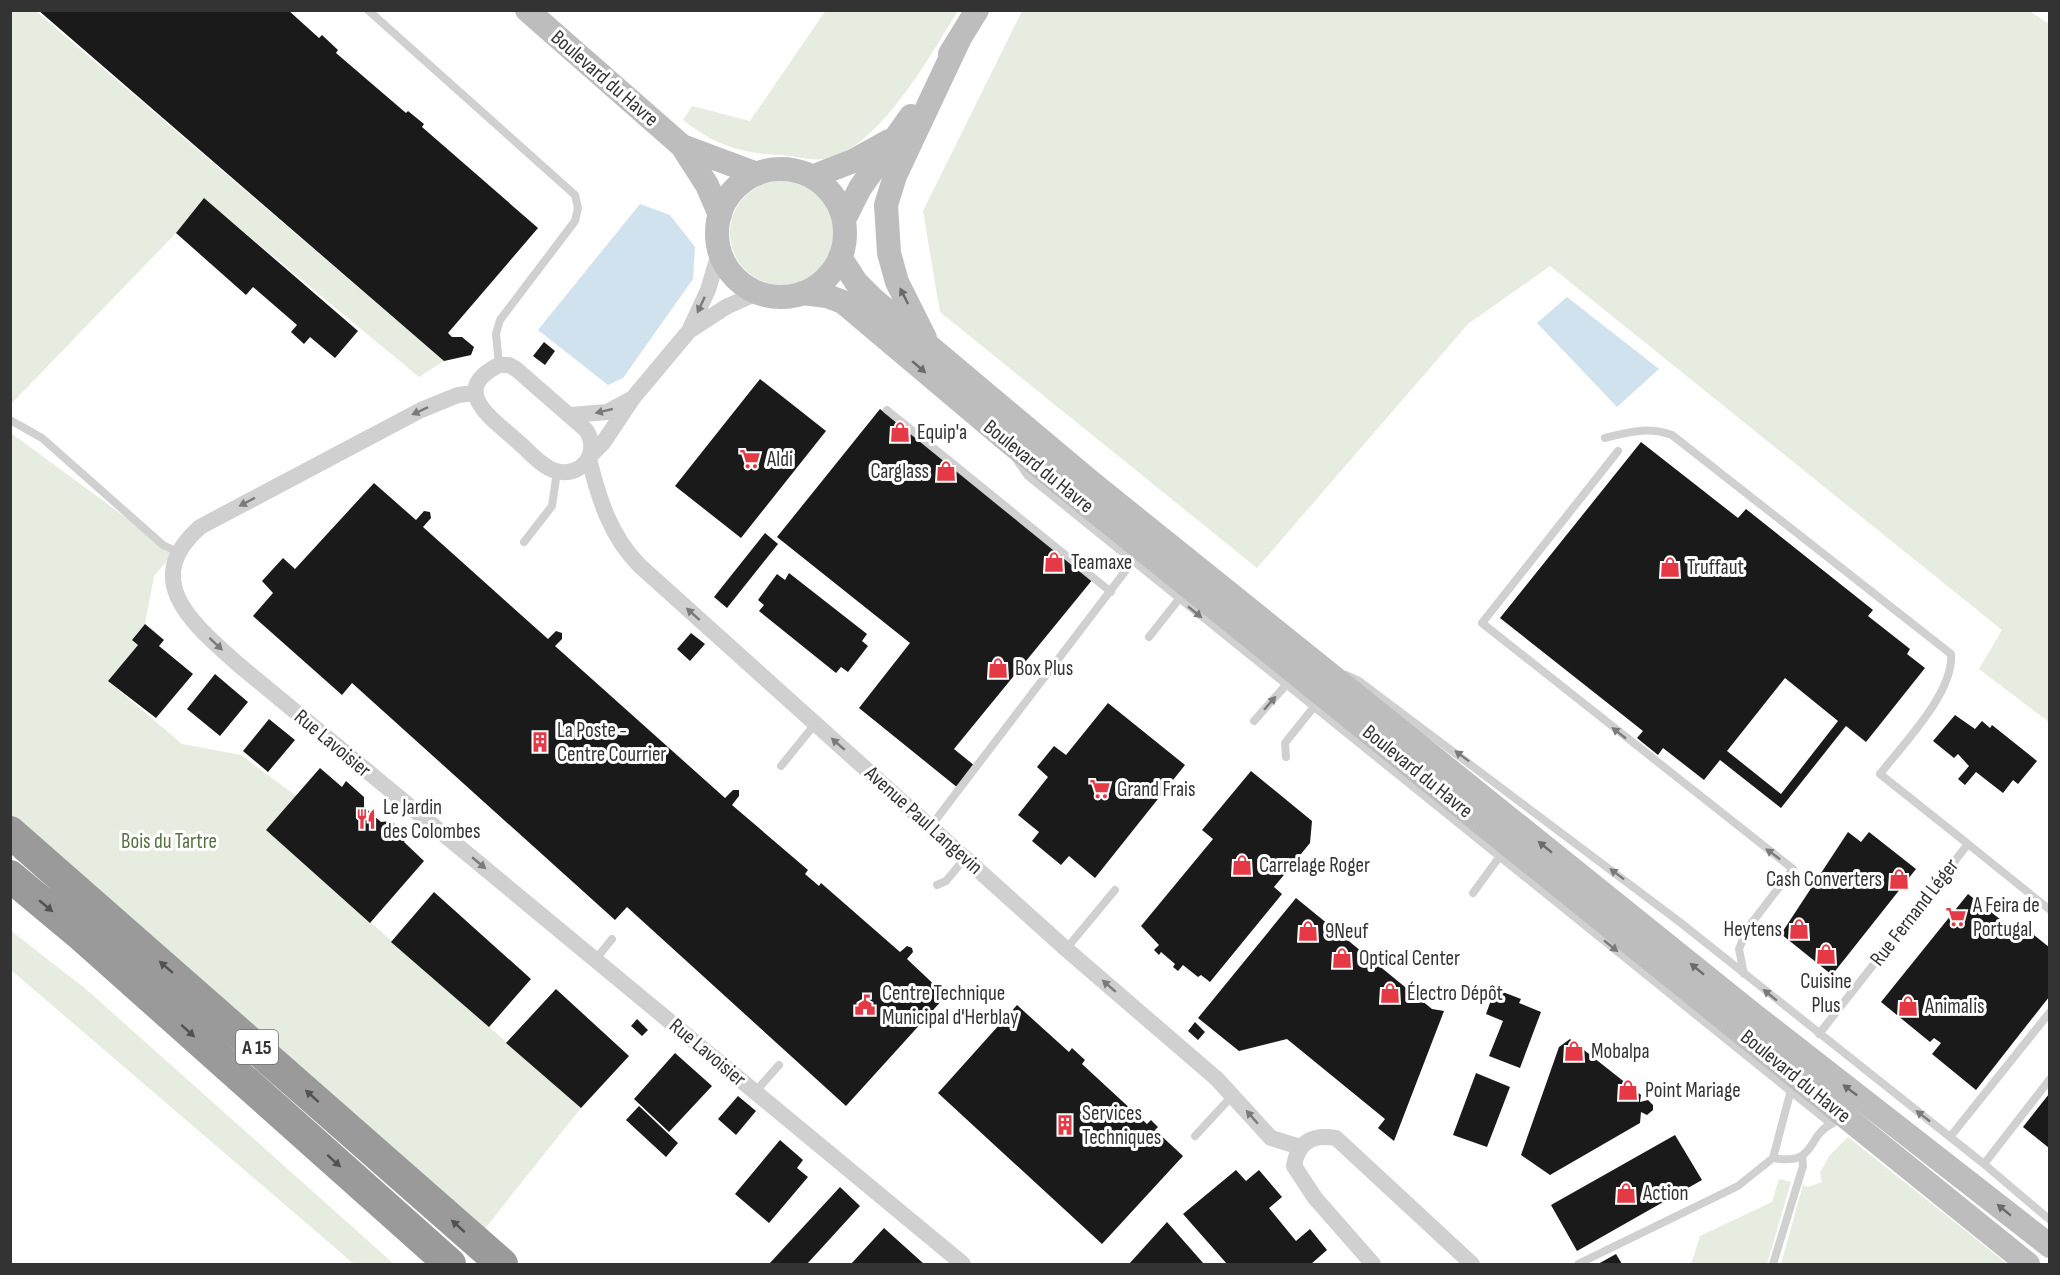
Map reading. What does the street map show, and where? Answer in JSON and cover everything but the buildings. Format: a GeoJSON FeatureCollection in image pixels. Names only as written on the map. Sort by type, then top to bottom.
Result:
{"type":"FeatureCollection","features":[{"type":"Feature","properties":{"kind":"highway","name":"A 15"},"geometry":{"type":"LineString","coordinates":[[10,832],[502,1264]]}},
{"type":"Feature","properties":{"kind":"highway","name":"A 15"},"geometry":{"type":"LineString","coordinates":[[10,876],[91,944],[450,1264]]}},
{"type":"Feature","properties":{"kind":"main road","name":"Boulevard du Havre"},"geometry":{"type":"LineString","coordinates":[[527,10],[682,146],[707,185],[720,215]]}},
{"type":"Feature","properties":{"kind":"main road"},"geometry":{"type":"LineString","coordinates":[[802,292],[821,282],[840,257],[845,232],[844,220],[860,188],[977,10]]}},
{"type":"Feature","properties":{"kind":"main road"},"geometry":{"type":"LineString","coordinates":[[930,348],[897,282],[889,253],[886,205],[895,176],[959,40]]}},
{"type":"Feature","properties":{"kind":"main road"},"geometry":{"type":"LineString","coordinates":[[812,177],[853,161],[896,136]]}},
{"type":"Feature","properties":{"kind":"main road","name":"Boulevard du Havre"},"geometry":{"type":"LineString","coordinates":[[682,146],[757,174]]}},
{"type":"Feature","properties":{"kind":"main road","name":"Boulevard du Havre"},"geometry":{"type":"LineString","coordinates":[[844,220],[832,195],[812,177],[783,169],[757,174],[738,186],[724,205],[720,215],[720,250],[730,271],[748,287],[759,292],[785,296],[802,292],[827,296],[843,302],[1009,442],[1841,1121],[2028,1264]]}},
{"type":"Feature","properties":{"kind":"main road","name":"Boulevard du Havre"},"geometry":{"type":"LineString","coordinates":[[840,257],[856,282],[1017,422],[1754,1015],[2049,1246]]}},
{"type":"Feature","properties":{"kind":"street"},"geometry":{"type":"LineString","coordinates":[[499,365],[487,371],[479,381],[475,393],[482,409],[545,466],[557,472],[574,470],[603,443],[633,398],[689,331],[708,290],[720,250]]}},
{"type":"Feature","properties":{"kind":"street"},"geometry":{"type":"LineString","coordinates":[[689,331],[726,307],[759,292]]}},
{"type":"Feature","properties":{"kind":"street","name":"Avenue Paul Langevin"},"geometry":{"type":"LineString","coordinates":[[499,365],[509,365],[516,369],[571,415],[591,437],[591,456],[603,509],[626,551],[1066,949],[1233,1095],[1271,1138],[1300,1147]]}},
{"type":"Feature","properties":{"kind":"street"},"geometry":{"type":"LineString","coordinates":[[178,552],[187,538],[200,526],[421,410],[458,395],[475,393]]}},
{"type":"Feature","properties":{"kind":"street"},"geometry":{"type":"LineString","coordinates":[[571,415],[607,412],[633,398]]}},
{"type":"Feature","properties":{"kind":"street","name":"Rue Lavoisier"},"geometry":{"type":"LineString","coordinates":[[178,552],[176,585],[181,608],[190,620],[239,665],[963,1264]]}},
{"type":"Feature","properties":{"kind":"street"},"geometry":{"type":"LineString","coordinates":[[1374,1264],[1315,1198],[1294,1166],[1300,1147],[1315,1137],[1336,1138],[1472,1264]]}},
{"type":"Feature","properties":{"kind":"lane"},"geometry":{"type":"LineString","coordinates":[[368,10],[575,195],[578,208],[575,221],[500,320],[496,334],[499,365]]}},
{"type":"Feature","properties":{"kind":"lane"},"geometry":{"type":"LineString","coordinates":[[887,410],[1111,592]]}},
{"type":"Feature","properties":{"kind":"lane"},"geometry":{"type":"LineString","coordinates":[[10,420],[42,438],[163,545],[178,552]]}},
{"type":"Feature","properties":{"kind":"lane"},"geometry":{"type":"LineString","coordinates":[[1605,438],[1638,430],[1657,430],[1672,435],[1951,654],[1948,677],[1929,711],[1880,774],[1968,844]]}},
{"type":"Feature","properties":{"kind":"lane"},"geometry":{"type":"LineString","coordinates":[[1009,442],[1016,462],[1028,476],[1313,708],[1791,1090],[1841,1121],[1802,1156],[1790,1161],[1773,1158]]}},
{"type":"Feature","properties":{"kind":"lane"},"geometry":{"type":"LineString","coordinates":[[1618,451],[1482,623],[1793,869],[1747,929],[1739,949],[1744,974]]}},
{"type":"Feature","properties":{"kind":"lane"},"geometry":{"type":"LineString","coordinates":[[525,542],[552,506],[557,472]]}},
{"type":"Feature","properties":{"kind":"lane"},"geometry":{"type":"LineString","coordinates":[[931,826],[1133,561]]}},
{"type":"Feature","properties":{"kind":"lane"},"geometry":{"type":"LineString","coordinates":[[1149,637],[1179,599]]}},
{"type":"Feature","properties":{"kind":"lane"},"geometry":{"type":"LineString","coordinates":[[1311,659],[1359,681],[1663,909],[1984,1164],[2049,1220]]}},
{"type":"Feature","properties":{"kind":"lane"},"geometry":{"type":"LineString","coordinates":[[1254,722],[1286,686]]}},
{"type":"Feature","properties":{"kind":"lane"},"geometry":{"type":"LineString","coordinates":[[1286,757],[1285,743],[1313,708]]}},
{"type":"Feature","properties":{"kind":"lane"},"geometry":{"type":"LineString","coordinates":[[781,766],[815,724]]}},
{"type":"Feature","properties":{"kind":"lane","name":"Rue Fernand Léger"},"geometry":{"type":"LineString","coordinates":[[1819,1034],[1968,844],[2049,910]]}},
{"type":"Feature","properties":{"kind":"lane"},"geometry":{"type":"LineString","coordinates":[[1473,893],[1500,856]]}},
{"type":"Feature","properties":{"kind":"lane"},"geometry":{"type":"LineString","coordinates":[[937,885],[946,881],[966,857]]}},
{"type":"Feature","properties":{"kind":"lane"},"geometry":{"type":"LineString","coordinates":[[1066,949],[1114,890]]}},
{"type":"Feature","properties":{"kind":"lane"},"geometry":{"type":"LineString","coordinates":[[595,960],[612,939]]}},
{"type":"Feature","properties":{"kind":"lane"},"geometry":{"type":"LineString","coordinates":[[1950,1137],[2049,1012]]}},
{"type":"Feature","properties":{"kind":"lane"},"geometry":{"type":"LineString","coordinates":[[755,1092],[779,1065]]}},
{"type":"Feature","properties":{"kind":"lane"},"geometry":{"type":"LineString","coordinates":[[1984,1164],[2049,1079]]}},
{"type":"Feature","properties":{"kind":"lane"},"geometry":{"type":"LineString","coordinates":[[1578,1264],[1738,1186],[1773,1158],[1791,1090]]}},
{"type":"Feature","properties":{"kind":"lane"},"geometry":{"type":"LineString","coordinates":[[1195,1136],[1233,1095]]}},
{"type":"Feature","properties":{"kind":"lane"},"geometry":{"type":"LineString","coordinates":[[1773,1264],[1803,1166],[1802,1156]]}},
{"type":"Feature","properties":{"kind":"green space"},"geometry":{"type":"Polygon","coordinates":[[[826,10],[958,11],[901,98],[864,138],[844,152],[824,159],[807,159],[751,152],[716,141],[683,120],[692,106],[750,121],[826,10]]]}},
{"type":"Feature","properties":{"kind":"green space"},"geometry":{"type":"Polygon","coordinates":[[[2028,10],[2049,24],[2049,722],[1979,669],[2002,630],[1550,266],[1468,324],[1257,568],[940,312],[923,211],[1022,11],[2028,10]]]}},
{"type":"Feature","properties":{"kind":"green space"},"geometry":{"type":"Polygon","coordinates":[[[11,11],[36,11],[444,361],[419,377],[204,199],[176,233],[11,404],[11,11]]]}},
{"type":"Feature","properties":{"kind":"green space"},"geometry":{"type":"Polygon","coordinates":[[[782,181],[802,185],[819,196],[830,213],[834,233],[830,253],[819,270],[802,281],[782,285],[762,281],[745,270],[734,253],[730,233],[734,213],[745,196],[762,185],[782,181]]]}},
{"type":"Feature","properties":{"kind":"green space","name":"Bois du Tartre"},"geometry":{"type":"Polygon","coordinates":[[[11,433],[174,553],[154,576],[145,624],[132,639],[138,645],[108,681],[182,744],[241,755],[296,796],[266,830],[581,1108],[475,1241],[11,832],[11,433]]]}},
{"type":"Feature","properties":{"kind":"green space"},"geometry":{"type":"Polygon","coordinates":[[[10,930],[87,990],[394,1264],[354,1264],[11,970],[10,930]]]}},
{"type":"Feature","properties":{"kind":"green space"},"geometry":{"type":"Polygon","coordinates":[[[1848,1137],[2007,1264],[1781,1264],[1803,1185],[1808,1187],[1822,1182],[1820,1173],[1829,1156],[1848,1137]]]}},
{"type":"Feature","properties":{"kind":"green space"},"geometry":{"type":"Polygon","coordinates":[[[1779,1179],[1791,1182],[1767,1264],[1691,1264],[1700,1236],[1772,1202],[1779,1179]]]}},
{"type":"Feature","properties":{"kind":"water"},"geometry":{"type":"Polygon","coordinates":[[[640,204],[670,215],[695,247],[693,279],[623,378],[608,385],[538,330],[640,204]]]}},
{"type":"Feature","properties":{"kind":"water"},"geometry":{"type":"Polygon","coordinates":[[[1567,297],[1659,369],[1617,407],[1537,323],[1567,297]]]}},
{"type":"Feature","properties":{"kind":"place","name":"Equip'a"},"geometry":{"type":"Point","coordinates":[900,432]}},
{"type":"Feature","properties":{"kind":"place","name":"Aldi"},"geometry":{"type":"Point","coordinates":[750,459]}},
{"type":"Feature","properties":{"kind":"place","name":"Carglass"},"geometry":{"type":"Point","coordinates":[946,471]}},
{"type":"Feature","properties":{"kind":"place","name":"Teamaxe"},"geometry":{"type":"Point","coordinates":[1054,562]}},
{"type":"Feature","properties":{"kind":"place","name":"Truffaut"},"geometry":{"type":"Point","coordinates":[1670,567]}},
{"type":"Feature","properties":{"kind":"place","name":"Box Plus"},"geometry":{"type":"Point","coordinates":[998,668]}},
{"type":"Feature","properties":{"kind":"place","name":"La Poste - Centre Courrier"},"geometry":{"type":"Point","coordinates":[540,742]}},
{"type":"Feature","properties":{"kind":"place","name":"Grand Frais"},"geometry":{"type":"Point","coordinates":[1100,789]}},
{"type":"Feature","properties":{"kind":"place","name":"Le Jardin des Colombes"},"geometry":{"type":"Point","coordinates":[366,819]}},
{"type":"Feature","properties":{"kind":"place","name":"Carrelage Roger"},"geometry":{"type":"Point","coordinates":[1242,865]}},
{"type":"Feature","properties":{"kind":"place","name":"Cash Converters"},"geometry":{"type":"Point","coordinates":[1899,879]}},
{"type":"Feature","properties":{"kind":"place","name":"A Feira de Portugal"},"geometry":{"type":"Point","coordinates":[1956,917]}},
{"type":"Feature","properties":{"kind":"place","name":"Heytens"},"geometry":{"type":"Point","coordinates":[1799,929]}},
{"type":"Feature","properties":{"kind":"place","name":"9Neuf"},"geometry":{"type":"Point","coordinates":[1308,931]}},
{"type":"Feature","properties":{"kind":"place","name":"Cuisine Plus"},"geometry":{"type":"Point","coordinates":[1826,954]}},
{"type":"Feature","properties":{"kind":"place","name":"Optical Center"},"geometry":{"type":"Point","coordinates":[1342,958]}},
{"type":"Feature","properties":{"kind":"place","name":"Électro Dépôt"},"geometry":{"type":"Point","coordinates":[1390,993]}},
{"type":"Feature","properties":{"kind":"place","name":"Centre Technique Municipal d'Herblay"},"geometry":{"type":"Point","coordinates":[865,1005]}},
{"type":"Feature","properties":{"kind":"place","name":"Animalis"},"geometry":{"type":"Point","coordinates":[1908,1006]}},
{"type":"Feature","properties":{"kind":"place","name":"Mobalpa"},"geometry":{"type":"Point","coordinates":[1574,1051]}},
{"type":"Feature","properties":{"kind":"place","name":"Point Mariage"},"geometry":{"type":"Point","coordinates":[1628,1090]}},
{"type":"Feature","properties":{"kind":"place","name":"Services Techniques"},"geometry":{"type":"Point","coordinates":[1065,1125]}},
{"type":"Feature","properties":{"kind":"place","name":"Action"},"geometry":{"type":"Point","coordinates":[1626,1193]}}]}
